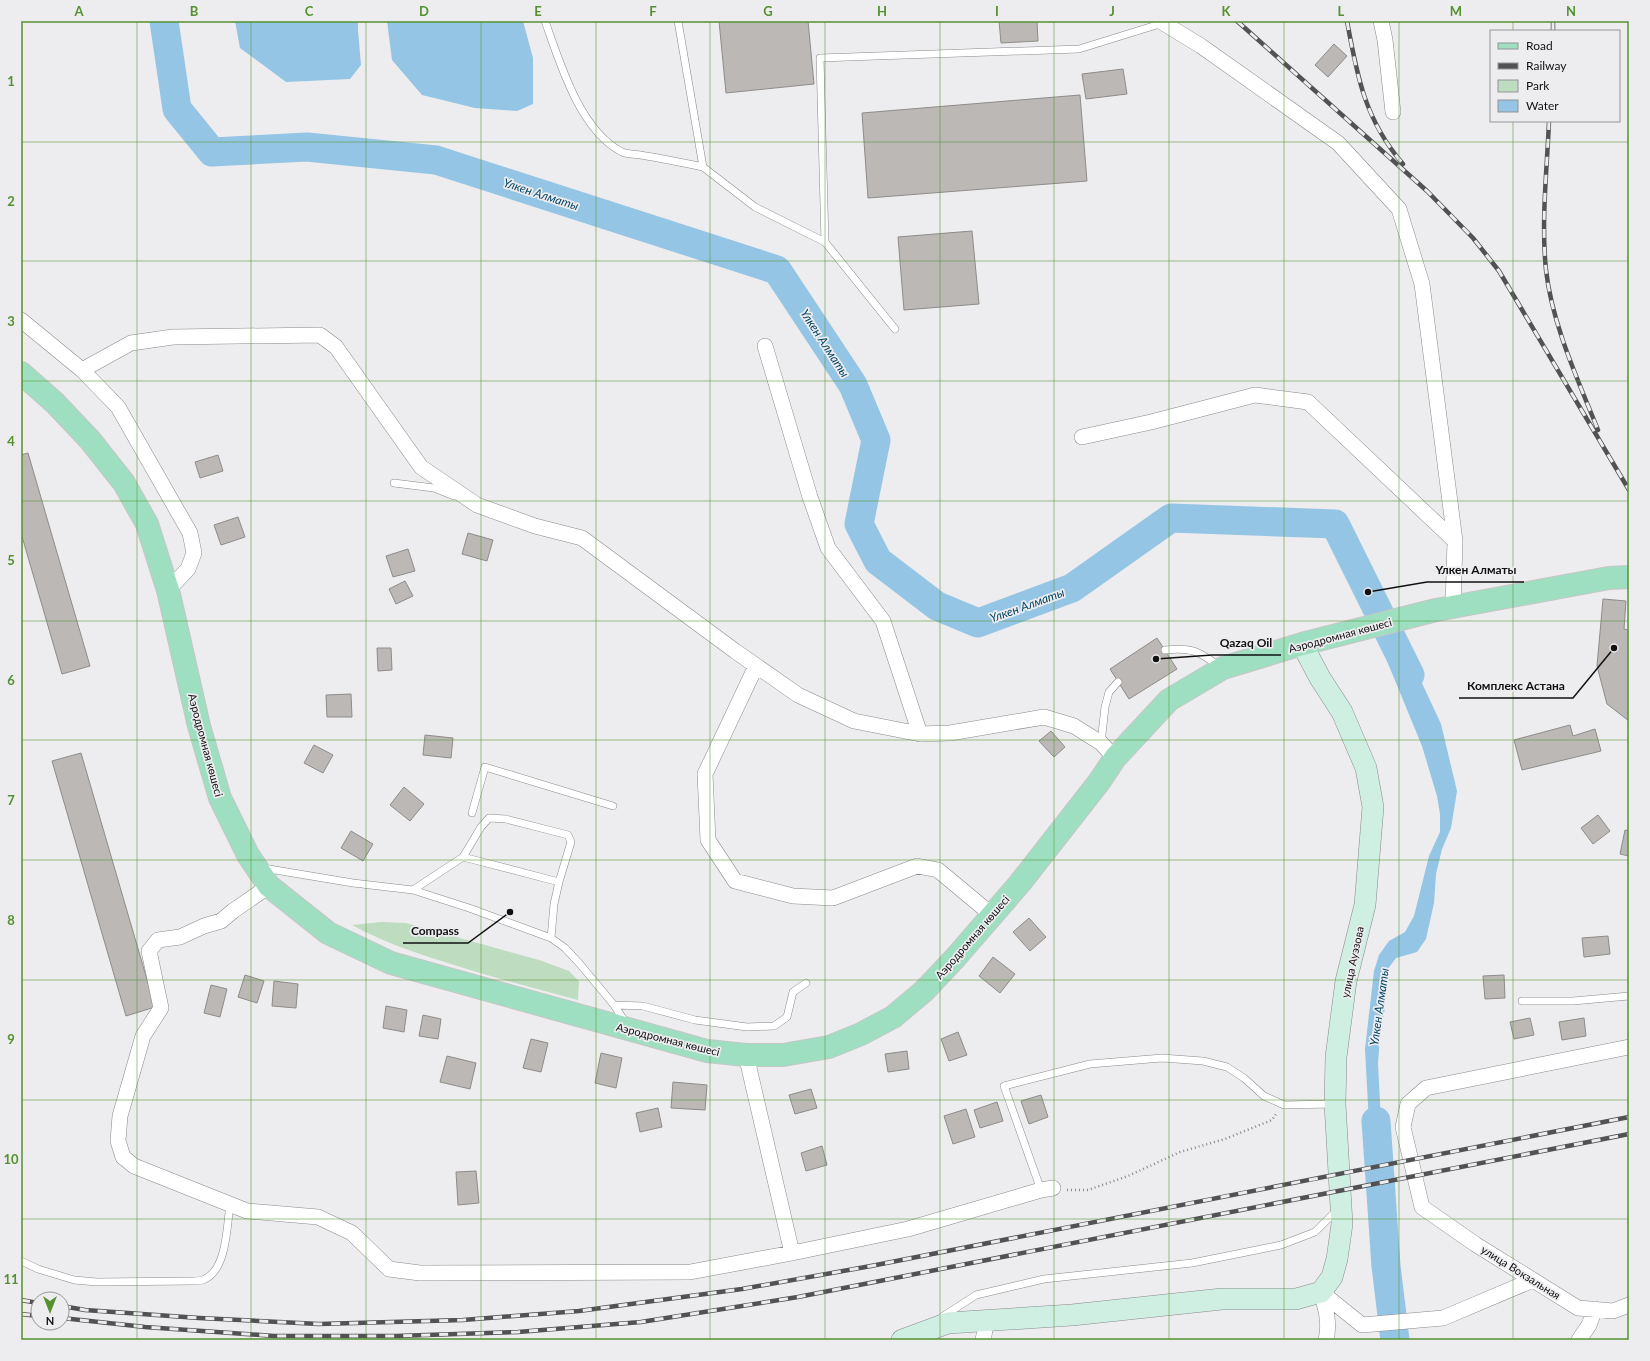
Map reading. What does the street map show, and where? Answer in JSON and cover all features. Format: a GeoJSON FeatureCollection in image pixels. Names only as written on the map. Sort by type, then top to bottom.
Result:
{"type":"FeatureCollection","features":[{"type":"Feature","properties":{"kind":"main road","name":"Аэродромная көшесі"},"geometry":{"type":"LineString","coordinates":[[21,373],[55,403],[90,440],[124,483],[147,524],[168,590],[199,726],[220,798],[255,867],[269,886],[328,933],[391,963],[707,1051],[746,1055],[783,1056],[828,1047],[861,1034],[892,1017],[924,991],[1020,883],[1085,800],[1108,751],[1169,700],[1222,668],[1302,644],[1444,608],[1609,578],[1629,577]]}},
{"type":"Feature","properties":{"kind":"main road","name":"улица Ауэзова"},"geometry":{"type":"LineString","coordinates":[[1302,644],[1320,678],[1342,712],[1366,768],[1373,807],[1365,906],[1346,981],[1336,1056],[1335,1104],[1342,1224],[1337,1259],[1332,1277],[1321,1292]]}},
{"type":"Feature","properties":{"kind":"main road"},"geometry":{"type":"LineString","coordinates":[[908,1338],[948,1323],[1072,1315],[1222,1299],[1296,1299],[1321,1292]]}},
{"type":"Feature","properties":{"kind":"street"},"geometry":{"type":"LineString","coordinates":[[1381,21],[1385,40],[1393,112]]}},
{"type":"Feature","properties":{"kind":"street"},"geometry":{"type":"LineString","coordinates":[[1162,22],[1201,46],[1338,143],[1399,209],[1422,284],[1455,540],[1444,608]]}},
{"type":"Feature","properties":{"kind":"street"},"geometry":{"type":"LineString","coordinates":[[21,320],[82,370],[118,407],[190,533],[194,553],[190,564],[188,569],[168,590]]}},
{"type":"Feature","properties":{"kind":"street"},"geometry":{"type":"LineString","coordinates":[[82,370],[131,343],[173,337],[320,335],[336,347],[422,467],[477,505],[535,526],[582,538],[756,666],[798,695],[854,721],[920,734],[950,733],[1044,717],[1074,726],[1108,751]]}},
{"type":"Feature","properties":{"kind":"street"},"geometry":{"type":"LineString","coordinates":[[765,346],[810,496],[828,548],[883,621],[920,734]]}},
{"type":"Feature","properties":{"kind":"street"},"geometry":{"type":"LineString","coordinates":[[1082,437],[1151,422],[1255,395],[1308,402],[1455,540]]}},
{"type":"Feature","properties":{"kind":"street"},"geometry":{"type":"LineString","coordinates":[[756,666],[705,774],[708,840],[734,880],[793,896],[833,898],[917,866],[938,870],[992,915]]}},
{"type":"Feature","properties":{"kind":"street"},"geometry":{"type":"LineString","coordinates":[[269,886],[221,921],[204,926],[180,937],[158,940],[148,951],[161,1008],[143,1036],[120,1116],[118,1140],[123,1157],[134,1166],[247,1211],[318,1217],[352,1233],[389,1268],[399,1271],[420,1273],[690,1272],[908,1229],[1047,1189]]}},
{"type":"Feature","properties":{"kind":"street","name":"улица Вокзальная"},"geometry":{"type":"LineString","coordinates":[[1629,1047],[1426,1088],[1408,1104],[1403,1127],[1422,1207],[1475,1244],[1578,1308],[1614,1311],[1629,1305]]}},
{"type":"Feature","properties":{"kind":"street"},"geometry":{"type":"LineString","coordinates":[[746,1055],[792,1253]]}},
{"type":"Feature","properties":{"kind":"street"},"geometry":{"type":"LineString","coordinates":[[1321,1292],[1362,1325],[1443,1318],[1533,1280]]}},
{"type":"Feature","properties":{"kind":"street"},"geometry":{"type":"LineString","coordinates":[[1321,1292],[1327,1312],[1329,1328],[1326,1340]]}},
{"type":"Feature","properties":{"kind":"street"},"geometry":{"type":"LineString","coordinates":[[1579,1340],[1589,1325],[1595,1309]]}},
{"type":"Feature","properties":{"kind":"street"},"geometry":{"type":"LineString","coordinates":[[983,1340],[987,1320]]}},
{"type":"Feature","properties":{"kind":"lane"},"geometry":{"type":"LineString","coordinates":[[545,21],[562,70],[588,122],[606,142],[624,153],[703,167],[755,207],[825,242],[895,329]]}},
{"type":"Feature","properties":{"kind":"lane"},"geometry":{"type":"LineString","coordinates":[[678,21],[703,167]]}},
{"type":"Feature","properties":{"kind":"lane"},"geometry":{"type":"LineString","coordinates":[[825,242],[820,58],[1079,50],[1162,22]]}},
{"type":"Feature","properties":{"kind":"lane"},"geometry":{"type":"LineString","coordinates":[[394,483],[434,488],[477,505]]}},
{"type":"Feature","properties":{"kind":"lane"},"geometry":{"type":"LineString","coordinates":[[1164,650],[1181,648],[1195,651],[1222,668]]}},
{"type":"Feature","properties":{"kind":"lane"},"geometry":{"type":"LineString","coordinates":[[1108,751],[1105,707],[1110,692],[1118,682]]}},
{"type":"Feature","properties":{"kind":"lane"},"geometry":{"type":"LineString","coordinates":[[472,813],[486,767],[613,806]]}},
{"type":"Feature","properties":{"kind":"lane"},"geometry":{"type":"LineString","coordinates":[[413,890],[463,857],[481,827],[489,818],[506,818],[568,835],[571,842],[554,904],[551,938]]}},
{"type":"Feature","properties":{"kind":"lane"},"geometry":{"type":"LineString","coordinates":[[463,857],[559,882]]}},
{"type":"Feature","properties":{"kind":"lane"},"geometry":{"type":"LineString","coordinates":[[255,867],[353,883],[413,890],[469,908],[551,938],[565,948],[580,963],[614,1005],[632,1031]]}},
{"type":"Feature","properties":{"kind":"lane"},"geometry":{"type":"LineString","coordinates":[[614,1005],[644,1006],[695,1020],[734,1026],[774,1026],[787,1017],[793,992],[806,983]]}},
{"type":"Feature","properties":{"kind":"lane"},"geometry":{"type":"LineString","coordinates":[[1522,1001],[1573,1001],[1629,996]]}},
{"type":"Feature","properties":{"kind":"lane"},"geometry":{"type":"LineString","coordinates":[[1047,1189],[1004,1086],[1090,1064],[1162,1058],[1204,1061],[1227,1067],[1244,1078],[1264,1096],[1284,1105],[1335,1104]]}},
{"type":"Feature","properties":{"kind":"lane"},"geometry":{"type":"LineString","coordinates":[[21,1261],[38,1269],[74,1280],[97,1282],[193,1281],[205,1279],[214,1272],[222,1259],[230,1204]]}},
{"type":"Feature","properties":{"kind":"lane"},"geometry":{"type":"LineString","coordinates":[[908,1338],[976,1295],[1044,1279],[1192,1263],[1281,1245],[1316,1232],[1341,1206]]}},
{"type":"Feature","properties":{"kind":"path"},"geometry":{"type":"LineString","coordinates":[[1047,1189],[1088,1190],[1128,1176],[1180,1152],[1225,1140],[1272,1120],[1284,1105]]}},
{"type":"Feature","properties":{"kind":"green space"},"geometry":{"type":"Polygon","coordinates":[[[381,922],[406,923],[539,960],[569,971],[579,981],[578,1000],[500,979],[428,957],[390,943],[352,925],[381,922]]]}},
{"type":"Feature","properties":{"kind":"water"},"geometry":{"type":"Polygon","coordinates":[[[235,21],[358,21],[361,65],[350,79],[286,82],[240,48],[235,21]]]}},
{"type":"Feature","properties":{"kind":"water"},"geometry":{"type":"Polygon","coordinates":[[[387,21],[523,21],[533,58],[533,104],[517,111],[475,108],[422,95],[392,60],[387,21]]]}},
{"type":"Feature","properties":{"kind":"water"},"geometry":{"type":"Polygon","coordinates":[[[1400,636],[1441,724],[1457,791],[1451,828],[1442,849],[1436,874],[1434,903],[1426,939],[1417,952],[1396,958],[1387,970],[1384,989],[1385,1008],[1380,1034],[1378,1064],[1383,1160],[1371,1160],[1365,1049],[1374,971],[1379,955],[1389,941],[1405,932],[1414,916],[1429,856],[1440,832],[1440,814],[1437,796],[1422,746],[1380,644],[1400,636]]]}},
{"type":"Feature","properties":{"kind":"building"},"geometry":{"type":"Polygon","coordinates":[[[719,21],[808,21],[814,84],[726,93],[719,21]]]}},
{"type":"Feature","properties":{"kind":"building"},"geometry":{"type":"Polygon","coordinates":[[[999,21],[1037,21],[1038,41],[1001,43],[999,21]]]}},
{"type":"Feature","properties":{"kind":"building"},"geometry":{"type":"Polygon","coordinates":[[[1334,44],[1347,56],[1328,77],[1315,65],[1334,44]]]}},
{"type":"Feature","properties":{"kind":"building"},"geometry":{"type":"Polygon","coordinates":[[[1123,69],[1127,94],[1086,99],[1082,74],[1123,69]]]}},
{"type":"Feature","properties":{"kind":"building"},"geometry":{"type":"Polygon","coordinates":[[[1080,95],[1087,181],[868,198],[862,113],[1080,95]]]}},
{"type":"Feature","properties":{"kind":"building"},"geometry":{"type":"Polygon","coordinates":[[[972,231],[979,304],[904,310],[898,237],[972,231]]]}},
{"type":"Feature","properties":{"kind":"building"},"geometry":{"type":"Polygon","coordinates":[[[28,453],[90,666],[62,674],[21,533],[21,455],[28,453]]]}},
{"type":"Feature","properties":{"kind":"building"},"geometry":{"type":"Polygon","coordinates":[[[218,455],[223,471],[200,478],[195,462],[218,455]]]}},
{"type":"Feature","properties":{"kind":"building"},"geometry":{"type":"Polygon","coordinates":[[[238,517],[245,537],[221,545],[214,525],[238,517]]]}},
{"type":"Feature","properties":{"kind":"building"},"geometry":{"type":"Polygon","coordinates":[[[468,533],[493,540],[487,561],[462,554],[468,533]]]}},
{"type":"Feature","properties":{"kind":"building"},"geometry":{"type":"Polygon","coordinates":[[[408,549],[415,571],[393,577],[386,556],[408,549]]]}},
{"type":"Feature","properties":{"kind":"building"},"geometry":{"type":"Polygon","coordinates":[[[405,581],[413,596],[396,604],[389,589],[405,581]]]}},
{"type":"Feature","properties":{"kind":"building"},"geometry":{"type":"Polygon","coordinates":[[[1603,599],[1626,601],[1624,629],[1629,630],[1629,721],[1607,704],[1597,666],[1603,599]]]}},
{"type":"Feature","properties":{"kind":"building"},"geometry":{"type":"Polygon","coordinates":[[[1157,638],[1177,669],[1129,699],[1110,669],[1157,638]]]}},
{"type":"Feature","properties":{"kind":"building"},"geometry":{"type":"Polygon","coordinates":[[[377,648],[391,648],[392,670],[378,671],[377,648]]]}},
{"type":"Feature","properties":{"kind":"building"},"geometry":{"type":"Polygon","coordinates":[[[351,694],[352,717],[327,717],[326,695],[351,694]]]}},
{"type":"Feature","properties":{"kind":"building"},"geometry":{"type":"Polygon","coordinates":[[[1570,725],[1573,736],[1595,729],[1601,751],[1522,770],[1514,740],[1570,725]]]}},
{"type":"Feature","properties":{"kind":"building"},"geometry":{"type":"Polygon","coordinates":[[[1051,731],[1065,747],[1054,757],[1039,741],[1051,731]]]}},
{"type":"Feature","properties":{"kind":"building"},"geometry":{"type":"Polygon","coordinates":[[[425,735],[453,738],[451,758],[423,755],[425,735]]]}},
{"type":"Feature","properties":{"kind":"building"},"geometry":{"type":"Polygon","coordinates":[[[314,745],[333,755],[323,773],[304,763],[314,745]]]}},
{"type":"Feature","properties":{"kind":"building"},"geometry":{"type":"Polygon","coordinates":[[[81,753],[155,1007],[126,1016],[52,761],[81,753]]]}},
{"type":"Feature","properties":{"kind":"building"},"geometry":{"type":"Polygon","coordinates":[[[404,787],[424,804],[410,821],[390,805],[404,787]]]}},
{"type":"Feature","properties":{"kind":"building"},"geometry":{"type":"Polygon","coordinates":[[[1598,815],[1610,831],[1593,844],[1581,828],[1598,815]]]}},
{"type":"Feature","properties":{"kind":"building"},"geometry":{"type":"Polygon","coordinates":[[[1625,830],[1629,831],[1629,856],[1620,854],[1625,830]]]}},
{"type":"Feature","properties":{"kind":"building"},"geometry":{"type":"Polygon","coordinates":[[[351,831],[373,844],[363,861],[341,848],[351,831]]]}},
{"type":"Feature","properties":{"kind":"building"},"geometry":{"type":"Polygon","coordinates":[[[1029,918],[1046,937],[1030,951],[1013,932],[1029,918]]]}},
{"type":"Feature","properties":{"kind":"building"},"geometry":{"type":"Polygon","coordinates":[[[1608,936],[1610,954],[1584,957],[1582,938],[1608,936]]]}},
{"type":"Feature","properties":{"kind":"building"},"geometry":{"type":"Polygon","coordinates":[[[993,957],[1015,974],[1000,993],[979,976],[993,957]]]}},
{"type":"Feature","properties":{"kind":"building"},"geometry":{"type":"Polygon","coordinates":[[[245,975],[264,981],[257,1003],[238,997],[245,975]]]}},
{"type":"Feature","properties":{"kind":"building"},"geometry":{"type":"Polygon","coordinates":[[[1504,975],[1505,998],[1485,999],[1483,976],[1504,975]]]}},
{"type":"Feature","properties":{"kind":"building"},"geometry":{"type":"Polygon","coordinates":[[[274,981],[298,984],[296,1008],[272,1006],[274,981]]]}},
{"type":"Feature","properties":{"kind":"building"},"geometry":{"type":"Polygon","coordinates":[[[211,985],[227,989],[220,1017],[204,1013],[211,985]]]}},
{"type":"Feature","properties":{"kind":"building"},"geometry":{"type":"Polygon","coordinates":[[[386,1006],[407,1010],[404,1032],[383,1028],[386,1006]]]}},
{"type":"Feature","properties":{"kind":"building"},"geometry":{"type":"Polygon","coordinates":[[[423,1015],[441,1019],[438,1039],[419,1036],[423,1015]]]}},
{"type":"Feature","properties":{"kind":"building"},"geometry":{"type":"Polygon","coordinates":[[[1530,1018],[1534,1035],[1514,1039],[1510,1022],[1530,1018]]]}},
{"type":"Feature","properties":{"kind":"building"},"geometry":{"type":"Polygon","coordinates":[[[1584,1018],[1586,1036],[1562,1040],[1559,1022],[1584,1018]]]}},
{"type":"Feature","properties":{"kind":"building"},"geometry":{"type":"Polygon","coordinates":[[[958,1032],[967,1055],[949,1061],[941,1039],[958,1032]]]}},
{"type":"Feature","properties":{"kind":"building"},"geometry":{"type":"Polygon","coordinates":[[[531,1039],[548,1043],[541,1072],[523,1068],[531,1039]]]}},
{"type":"Feature","properties":{"kind":"building"},"geometry":{"type":"Polygon","coordinates":[[[907,1051],[909,1069],[888,1072],[885,1054],[907,1051]]]}},
{"type":"Feature","properties":{"kind":"building"},"geometry":{"type":"Polygon","coordinates":[[[601,1053],[622,1058],[616,1088],[595,1083],[601,1053]]]}},
{"type":"Feature","properties":{"kind":"building"},"geometry":{"type":"Polygon","coordinates":[[[447,1056],[476,1063],[470,1089],[440,1082],[447,1056]]]}},
{"type":"Feature","properties":{"kind":"building"},"geometry":{"type":"Polygon","coordinates":[[[673,1082],[707,1085],[705,1110],[671,1108],[673,1082]]]}},
{"type":"Feature","properties":{"kind":"building"},"geometry":{"type":"Polygon","coordinates":[[[811,1089],[817,1108],[795,1114],[789,1095],[811,1089]]]}},
{"type":"Feature","properties":{"kind":"building"},"geometry":{"type":"Polygon","coordinates":[[[1041,1095],[1048,1117],[1029,1124],[1021,1101],[1041,1095]]]}},
{"type":"Feature","properties":{"kind":"building"},"geometry":{"type":"Polygon","coordinates":[[[997,1102],[1003,1121],[980,1128],[974,1110],[997,1102]]]}},
{"type":"Feature","properties":{"kind":"building"},"geometry":{"type":"Polygon","coordinates":[[[658,1108],[662,1127],[640,1132],[636,1113],[658,1108]]]}},
{"type":"Feature","properties":{"kind":"building"},"geometry":{"type":"Polygon","coordinates":[[[966,1109],[975,1137],[953,1144],[944,1116],[966,1109]]]}},
{"type":"Feature","properties":{"kind":"building"},"geometry":{"type":"Polygon","coordinates":[[[822,1146],[827,1165],[806,1171],[801,1153],[822,1146]]]}},
{"type":"Feature","properties":{"kind":"building"},"geometry":{"type":"Polygon","coordinates":[[[476,1171],[479,1203],[458,1205],[456,1172],[476,1171]]]}},
{"type":"Feature","properties":{"kind":"waterway","name":"Үлкен Алматы"},"geometry":{"type":"LineString","coordinates":[[164,21],[177,109],[212,152],[307,147],[436,160],[777,270],[853,385],[876,440],[859,524],[878,561],[937,606],[978,623],[1072,588],[1171,518],[1335,524],[1410,675]]}},
{"type":"Feature","properties":{"kind":"waterway","name":"Үлкен Алматы"},"geometry":{"type":"LineString","coordinates":[[1376,1121],[1386,1266],[1395,1340]]}},
{"type":"Feature","properties":{"kind":"railway"},"geometry":{"type":"LineString","coordinates":[[1237,21],[1427,191],[1473,238],[1499,271],[1629,490]]}},
{"type":"Feature","properties":{"kind":"railway"},"geometry":{"type":"LineString","coordinates":[[1347,21],[1364,97],[1380,131],[1403,164]]}},
{"type":"Feature","properties":{"kind":"railway"},"geometry":{"type":"LineString","coordinates":[[1553,21],[1553,30]]}},
{"type":"Feature","properties":{"kind":"railway"},"geometry":{"type":"LineString","coordinates":[[1549,122],[1544,233],[1546,270],[1549,290],[1567,352],[1598,430]]}},
{"type":"Feature","properties":{"kind":"railway"},"geometry":{"type":"LineString","coordinates":[[70,1307],[85,1310],[199,1318],[319,1324],[463,1320],[579,1311],[742,1289],[871,1266],[1629,1117]]}},
{"type":"Feature","properties":{"kind":"railway"},"geometry":{"type":"LineString","coordinates":[[70,1319],[145,1327],[274,1336],[396,1336],[518,1332],[641,1322],[798,1297],[1629,1134]]}},
{"type":"Feature","properties":{"kind":"railway"},"geometry":{"type":"LineString","coordinates":[[21,1300],[30,1302]]}},
{"type":"Feature","properties":{"kind":"railway"},"geometry":{"type":"LineString","coordinates":[[21,1314],[30,1315]]}},
{"type":"Feature","properties":{"kind":"place","name":"Үлкен Алматы"},"geometry":{"type":"Point","coordinates":[1368,592]}},
{"type":"Feature","properties":{"kind":"place","name":"Комплекс Астана"},"geometry":{"type":"Point","coordinates":[1614,648]}},
{"type":"Feature","properties":{"kind":"place","name":"Qazaq Oil"},"geometry":{"type":"Point","coordinates":[1156,659]}},
{"type":"Feature","properties":{"kind":"place","name":"Compass"},"geometry":{"type":"Point","coordinates":[510,912]}}]}
